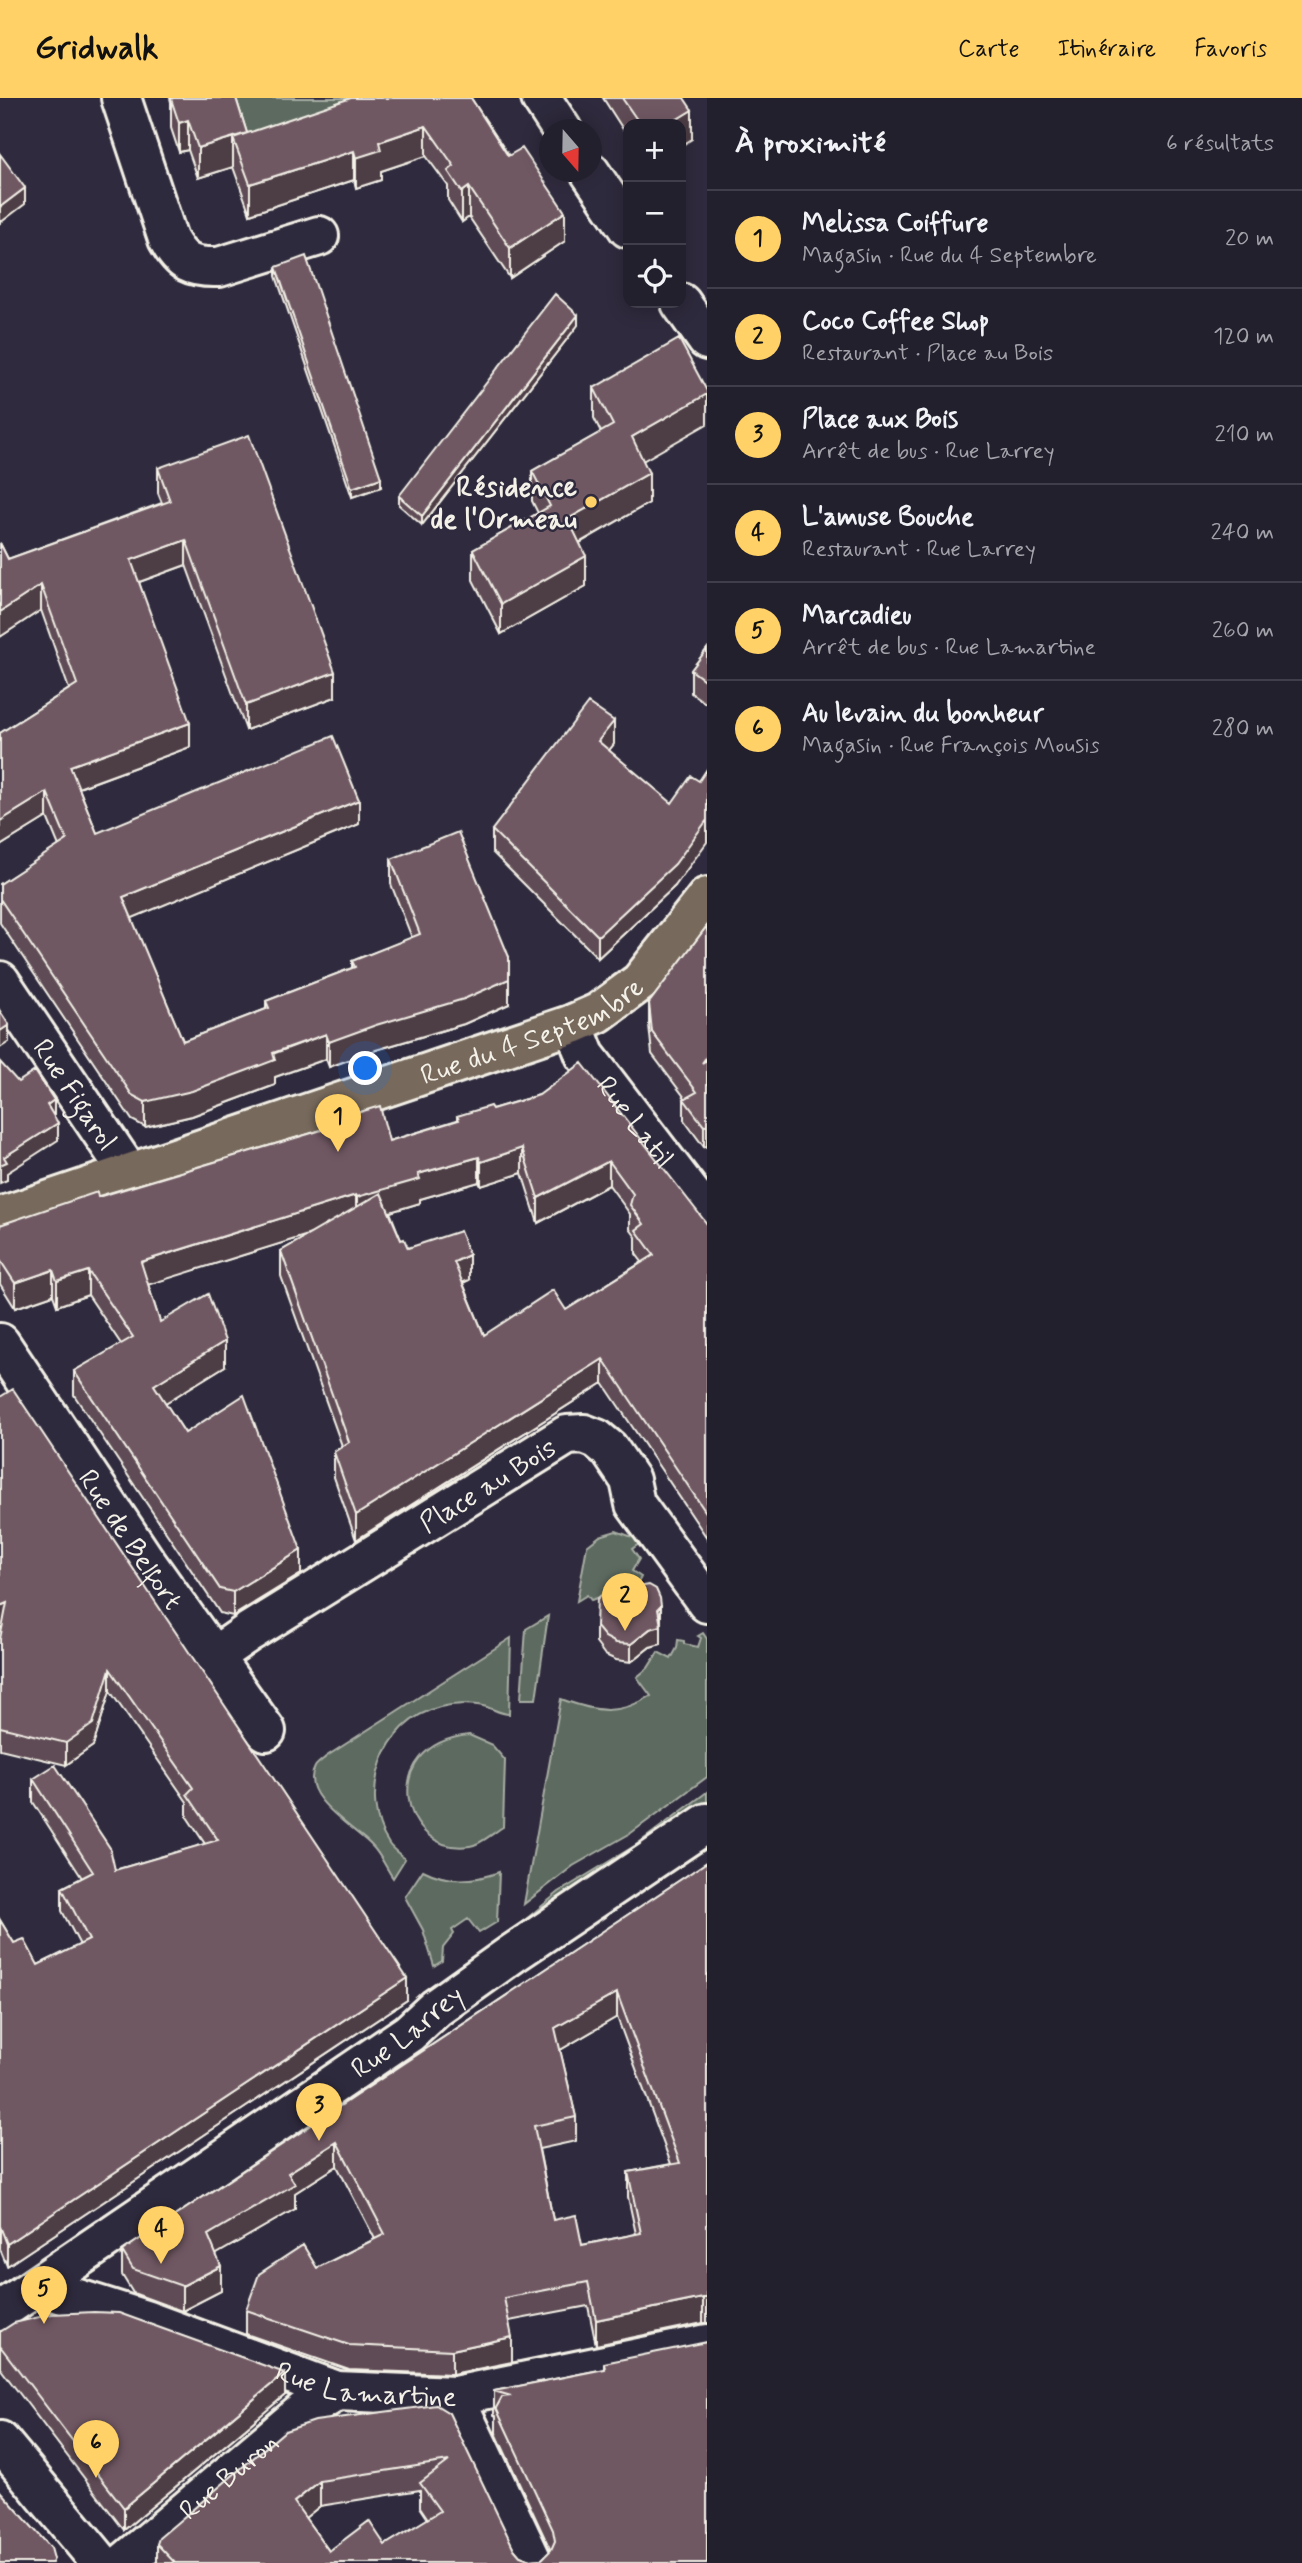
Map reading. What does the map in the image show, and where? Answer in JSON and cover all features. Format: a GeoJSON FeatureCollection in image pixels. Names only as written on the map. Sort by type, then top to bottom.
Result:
{"type":"FeatureCollection","features":[{"type":"Feature","properties":{"kind":"main road","name":"Rue du 4 Septembre"},"geometry":{"type":"LineString","coordinates":[[0,1217],[573,1024],[598,1013],[640,982],[707,897]]}},
{"type":"Feature","properties":{"kind":"street"},"geometry":{"type":"LineString","coordinates":[[121,98],[168,239],[177,256],[202,268],[219,267],[319,236]]}},
{"type":"Feature","properties":{"kind":"street"},"geometry":{"type":"LineString","coordinates":[[541,98],[555,119]]}},
{"type":"Feature","properties":{"kind":"street"},"geometry":{"type":"LineString","coordinates":[[597,182],[623,221]]}},
{"type":"Feature","properties":{"kind":"street"},"geometry":{"type":"LineString","coordinates":[[685,308],[707,340]]}},
{"type":"Feature","properties":{"kind":"street","name":"Rue Figarol"},"geometry":{"type":"LineString","coordinates":[[0,981],[129,1173]]}},
{"type":"Feature","properties":{"kind":"street","name":"Rue Latil"},"geometry":{"type":"LineString","coordinates":[[573,1024],[585,1055],[707,1215]]}},
{"type":"Feature","properties":{"kind":"street","name":"Rue de Belfort"},"geometry":{"type":"LineString","coordinates":[[0,1343],[144,1559],[266,1731]]}},
{"type":"Feature","properties":{"kind":"street","name":"Place au Bois"},"geometry":{"type":"LineString","coordinates":[[214,1657],[248,1632],[568,1435],[584,1434],[597,1439],[609,1449],[630,1480],[635,1504],[707,1603]]}},
{"type":"Feature","properties":{"kind":"street","name":"Rue Larrey"},"geometry":{"type":"LineString","coordinates":[[0,2311],[408,2033],[436,2008],[512,1954],[707,1822]]}},
{"type":"Feature","properties":{"kind":"street","name":"Rue Lamartine"},"geometry":{"type":"LineString","coordinates":[[37,2286],[145,2320],[337,2391],[454,2396],[707,2344]]}},
{"type":"Feature","properties":{"kind":"street","name":"Rue Buron"},"geometry":{"type":"LineString","coordinates":[[124,2563],[303,2412],[337,2391]]}},
{"type":"Feature","properties":{"kind":"street"},"geometry":{"type":"LineString","coordinates":[[454,2396],[534,2563]]}},
{"type":"Feature","properties":{"kind":"street"},"geometry":{"type":"LineString","coordinates":[[0,2441],[101,2563]]}},
{"type":"Feature","properties":{"kind":"green space"},"geometry":{"type":"Polygon","coordinates":[[[226,98],[435,98],[248,163],[226,98]]]}},
{"type":"Feature","properties":{"kind":"green space"},"geometry":{"type":"Polygon","coordinates":[[[616,1531],[643,1541],[632,1549],[639,1559],[632,1571],[641,1577],[638,1583],[634,1580],[622,1595],[591,1600],[587,1595],[577,1601],[587,1546],[600,1536],[616,1531]]]}},
{"type":"Feature","properties":{"kind":"green space"},"geometry":{"type":"Polygon","coordinates":[[[548,1616],[536,1699],[521,1699],[526,1629],[548,1616]]]}},
{"type":"Feature","properties":{"kind":"green space"},"geometry":{"type":"Polygon","coordinates":[[[703,1633],[707,1639],[707,1777],[631,1833],[573,1866],[524,1904],[561,1699],[585,1707],[607,1710],[628,1707],[639,1702],[651,1696],[637,1677],[648,1668],[658,1652],[671,1659],[678,1640],[698,1647],[701,1638],[698,1636],[703,1633]]]}},
{"type":"Feature","properties":{"kind":"green space"},"geometry":{"type":"Polygon","coordinates":[[[511,1638],[509,1714],[473,1704],[440,1707],[420,1715],[403,1728],[390,1744],[376,1783],[375,1804],[380,1825],[389,1844],[405,1859],[393,1878],[372,1846],[322,1801],[312,1778],[315,1767],[327,1756],[511,1638]]]}},
{"type":"Feature","properties":{"kind":"green space"},"geometry":{"type":"Polygon","coordinates":[[[469,1735],[492,1745],[505,1760],[503,1827],[474,1845],[447,1845],[428,1835],[415,1818],[409,1798],[410,1777],[420,1758],[439,1743],[469,1735]]]}},
{"type":"Feature","properties":{"kind":"green space"},"geometry":{"type":"Polygon","coordinates":[[[707,1792],[707,1813],[517,1939],[520,1924],[559,1892],[636,1845],[707,1792]]]}},
{"type":"Feature","properties":{"kind":"green space"},"geometry":{"type":"Polygon","coordinates":[[[423,1870],[461,1880],[499,1872],[497,1922],[479,1933],[468,1919],[452,1930],[454,1934],[443,1948],[442,1961],[434,1966],[423,1930],[405,1897],[423,1870]]]}},
{"type":"Feature","properties":{"kind":"building"},"geometry":{"type":"Polygon","coordinates":[[[236,98],[247,133],[198,148],[188,120],[179,123],[171,99],[236,98]]]}},
{"type":"Feature","properties":{"kind":"building"},"geometry":{"type":"Polygon","coordinates":[[[351,98],[471,98],[508,156],[522,148],[539,173],[539,182],[545,182],[565,212],[510,248],[469,187],[462,192],[448,171],[454,166],[426,126],[379,142],[381,150],[356,158],[354,151],[250,184],[233,138],[351,98]]]}},
{"type":"Feature","properties":{"kind":"building"},"geometry":{"type":"Polygon","coordinates":[[[622,98],[684,98],[692,110],[677,119],[637,119],[622,98]]]}},
{"type":"Feature","properties":{"kind":"building"},"geometry":{"type":"Polygon","coordinates":[[[0,154],[25,188],[0,207],[0,154]]]}},
{"type":"Feature","properties":{"kind":"building"},"geometry":{"type":"Polygon","coordinates":[[[306,256],[381,478],[352,488],[276,267],[306,256]]]}},
{"type":"Feature","properties":{"kind":"building"},"geometry":{"type":"Polygon","coordinates":[[[555,294],[578,315],[422,516],[399,496],[555,294]]]}},
{"type":"Feature","properties":{"kind":"building"},"geometry":{"type":"Polygon","coordinates":[[[679,339],[707,394],[632,437],[649,473],[568,519],[586,556],[501,604],[473,550],[550,506],[532,471],[613,425],[594,388],[679,339]]]}},
{"type":"Feature","properties":{"kind":"building"},"geometry":{"type":"Polygon","coordinates":[[[249,435],[335,672],[246,705],[186,540],[131,560],[190,723],[70,766],[97,833],[333,736],[359,800],[123,897],[183,1041],[269,1008],[266,1001],[355,967],[352,961],[420,934],[391,859],[458,832],[509,957],[509,979],[464,999],[329,1042],[326,1034],[273,1053],[275,1060],[192,1091],[145,1102],[132,1095],[0,899],[0,884],[67,840],[47,792],[0,821],[0,733],[77,684],[41,585],[0,612],[0,543],[8,559],[170,501],[158,468],[249,435]]]}},
{"type":"Feature","properties":{"kind":"building"},"geometry":{"type":"Polygon","coordinates":[[[707,649],[707,682],[691,670],[707,649]]]}},
{"type":"Feature","properties":{"kind":"building"},"geometry":{"type":"Polygon","coordinates":[[[588,703],[614,721],[598,741],[672,803],[691,776],[699,781],[707,769],[707,820],[675,864],[598,936],[492,830],[588,703]]]}},
{"type":"Feature","properties":{"kind":"building"},"geometry":{"type":"Polygon","coordinates":[[[707,926],[707,1056],[702,1063],[707,1060],[707,1125],[704,1126],[684,1099],[697,1092],[652,1032],[649,1003],[707,926]]]}},
{"type":"Feature","properties":{"kind":"building"},"geometry":{"type":"Polygon","coordinates":[[[0,1011],[9,1025],[0,1031],[0,1011]]]}},
{"type":"Feature","properties":{"kind":"building"},"geometry":{"type":"Polygon","coordinates":[[[0,1062],[18,1082],[35,1071],[54,1100],[47,1105],[58,1123],[4,1157],[7,1162],[0,1165],[0,1062]]]}},
{"type":"Feature","properties":{"kind":"building"},"geometry":{"type":"Polygon","coordinates":[[[582,1063],[707,1224],[707,1514],[603,1359],[356,1515],[334,1452],[349,1442],[281,1251],[381,1193],[401,1240],[404,1239],[408,1248],[460,1231],[469,1255],[454,1262],[484,1335],[553,1290],[566,1310],[654,1255],[636,1230],[644,1224],[630,1205],[633,1194],[609,1161],[538,1198],[522,1148],[481,1162],[479,1157],[418,1174],[420,1179],[357,1197],[356,1195],[141,1262],[160,1322],[208,1294],[225,1341],[154,1385],[185,1433],[244,1395],[301,1550],[233,1592],[220,1589],[74,1371],[133,1337],[88,1271],[57,1281],[53,1270],[15,1283],[0,1260],[0,1225],[97,1192],[98,1197],[325,1129],[323,1123],[380,1106],[389,1141],[459,1120],[457,1116],[539,1095],[582,1063]]]}},
{"type":"Feature","properties":{"kind":"building"},"geometry":{"type":"Polygon","coordinates":[[[13,1389],[407,1978],[7,2244],[0,2226],[0,1920],[14,1943],[24,1939],[38,1965],[89,1940],[62,1888],[93,1872],[33,1779],[55,1765],[110,1848],[115,1870],[218,1840],[187,1794],[193,1788],[110,1669],[93,1724],[66,1743],[0,1727],[0,1639],[7,1603],[0,1606],[0,1397],[13,1389]]]}},
{"type":"Feature","properties":{"kind":"building"},"geometry":{"type":"Polygon","coordinates":[[[624,1584],[633,1588],[649,1585],[656,1589],[661,1606],[658,1609],[661,1626],[650,1629],[631,1644],[616,1643],[605,1637],[596,1626],[597,1599],[608,1589],[624,1584]]]}},
{"type":"Feature","properties":{"kind":"building"},"geometry":{"type":"Polygon","coordinates":[[[707,1862],[707,2298],[596,2320],[588,2282],[504,2298],[512,2337],[452,2350],[349,2345],[246,2310],[259,2274],[303,2245],[317,2268],[385,2234],[337,2142],[288,2173],[295,2184],[208,2235],[221,2266],[182,2286],[133,2269],[122,2251],[707,1862]],[[617,1993],[555,2028],[576,2117],[534,2126],[553,2220],[576,2215],[582,2245],[641,2233],[628,2172],[680,2163],[617,1993]]]}},
{"type":"Feature","properties":{"kind":"building"},"geometry":{"type":"Polygon","coordinates":[[[119,2313],[285,2373],[124,2508],[0,2346],[0,2332],[14,2323],[52,2314],[119,2313]]]}},
{"type":"Feature","properties":{"kind":"building"},"geometry":{"type":"Polygon","coordinates":[[[707,2342],[707,2563],[175,2563],[157,2544],[159,2538],[285,2431],[315,2421],[436,2405],[449,2413],[514,2549],[520,2556],[531,2560],[542,2559],[555,2541],[553,2530],[496,2408],[502,2397],[511,2396],[494,2391],[605,2369],[604,2363],[707,2342]],[[449,2461],[320,2481],[294,2502],[329,2551],[369,2521],[385,2545],[440,2511],[420,2483],[449,2461]]]}},
{"type":"Feature","properties":{"kind":"building"},"geometry":{"type":"Polygon","coordinates":[[[0,2491],[51,2548],[54,2559],[52,2563],[0,2563],[0,2491]]]}},
{"type":"Feature","properties":{"kind":"place","name":"Résidence de l'Ormeau"},"geometry":{"type":"Point","coordinates":[591,502]}},
{"type":"Feature","properties":{"kind":"place","name":"Melissa Coiffure"},"geometry":{"type":"Point","coordinates":[338,1152]}},
{"type":"Feature","properties":{"kind":"place","name":"Coco Coffee Shop"},"geometry":{"type":"Point","coordinates":[625,1631]}},
{"type":"Feature","properties":{"kind":"place","name":"Place aux Bois"},"geometry":{"type":"Point","coordinates":[319,2141]}},
{"type":"Feature","properties":{"kind":"place","name":"L'amuse Bouche"},"geometry":{"type":"Point","coordinates":[161,2264]}},
{"type":"Feature","properties":{"kind":"place","name":"Marcadieu"},"geometry":{"type":"Point","coordinates":[44,2324]}},
{"type":"Feature","properties":{"kind":"place","name":"Au levain du bonheur"},"geometry":{"type":"Point","coordinates":[96,2478]}}]}
